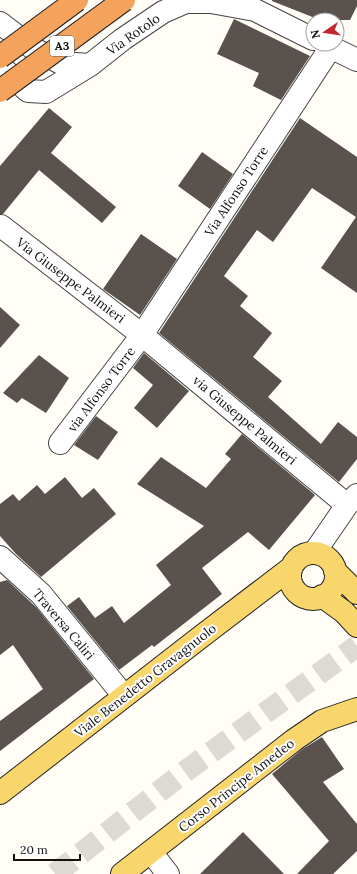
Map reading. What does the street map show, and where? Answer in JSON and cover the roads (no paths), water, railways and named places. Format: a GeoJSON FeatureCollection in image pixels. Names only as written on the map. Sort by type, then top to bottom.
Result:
{"type":"FeatureCollection","features":[{"type":"Feature","properties":{"kind":"highway","name":"A3"},"geometry":{"type":"LineString","coordinates":[[0,57],[78,0]]}},
{"type":"Feature","properties":{"kind":"highway","name":"A3"},"geometry":{"type":"LineString","coordinates":[[0,91],[124,0]]}},
{"type":"Feature","properties":{"kind":"main road"},"geometry":{"type":"LineString","coordinates":[[335,571],[335,579],[329,592],[315,598],[307,598],[300,595],[291,583],[291,568],[300,556],[314,552],[328,558],[335,571],[357,593]]}},
{"type":"Feature","properties":{"kind":"main road","name":"Viale Benedetto Gravagnuolo"},"geometry":{"type":"LineString","coordinates":[[0,794],[124,696],[291,568]]}},
{"type":"Feature","properties":{"kind":"main road"},"geometry":{"type":"LineString","coordinates":[[322,596],[344,612],[357,626]]}},
{"type":"Feature","properties":{"kind":"main road","name":"Corso Principe Amedeo"},"geometry":{"type":"LineString","coordinates":[[122,874],[294,740],[322,722],[357,709]]}},
{"type":"Feature","properties":{"kind":"street","name":"Via Rotolo"},"geometry":{"type":"LineString","coordinates":[[0,66],[28,91],[46,92],[90,65],[163,12],[186,2],[211,2],[255,10],[305,34]]}},
{"type":"Feature","properties":{"kind":"street"},"geometry":{"type":"LineString","coordinates":[[0,23],[34,49],[61,63],[90,65]]}},
{"type":"Feature","properties":{"kind":"street","name":"Via Alfonso Torre"},"geometry":{"type":"LineString","coordinates":[[142,334],[317,52]]}},
{"type":"Feature","properties":{"kind":"street","name":"Via Rotolo"},"geometry":{"type":"LineString","coordinates":[[341,52],[357,60]]}},
{"type":"Feature","properties":{"kind":"street","name":"Via Giuseppe Palmieri"},"geometry":{"type":"LineString","coordinates":[[0,226],[142,334]]}},
{"type":"Feature","properties":{"kind":"street","name":"via Alfonso Torre"},"geometry":{"type":"LineString","coordinates":[[60,443],[142,334]]}},
{"type":"Feature","properties":{"kind":"street","name":"via Giuseppe Palmieri"},"geometry":{"type":"LineString","coordinates":[[142,334],[352,500]]}},
{"type":"Feature","properties":{"kind":"street"},"geometry":{"type":"LineString","coordinates":[[314,552],[352,500]]}},
{"type":"Feature","properties":{"kind":"street","name":"Traversa Caliri"},"geometry":{"type":"LineString","coordinates":[[0,557],[41,594],[124,696]]}},
{"type":"Feature","properties":{"kind":"street"},"geometry":{"type":"LineString","coordinates":[[150,852],[168,874]]}},
{"type":"Feature","properties":{"kind":"tunnel"},"geometry":{"type":"LineString","coordinates":[[55,874],[183,773],[357,646]]}}]}
